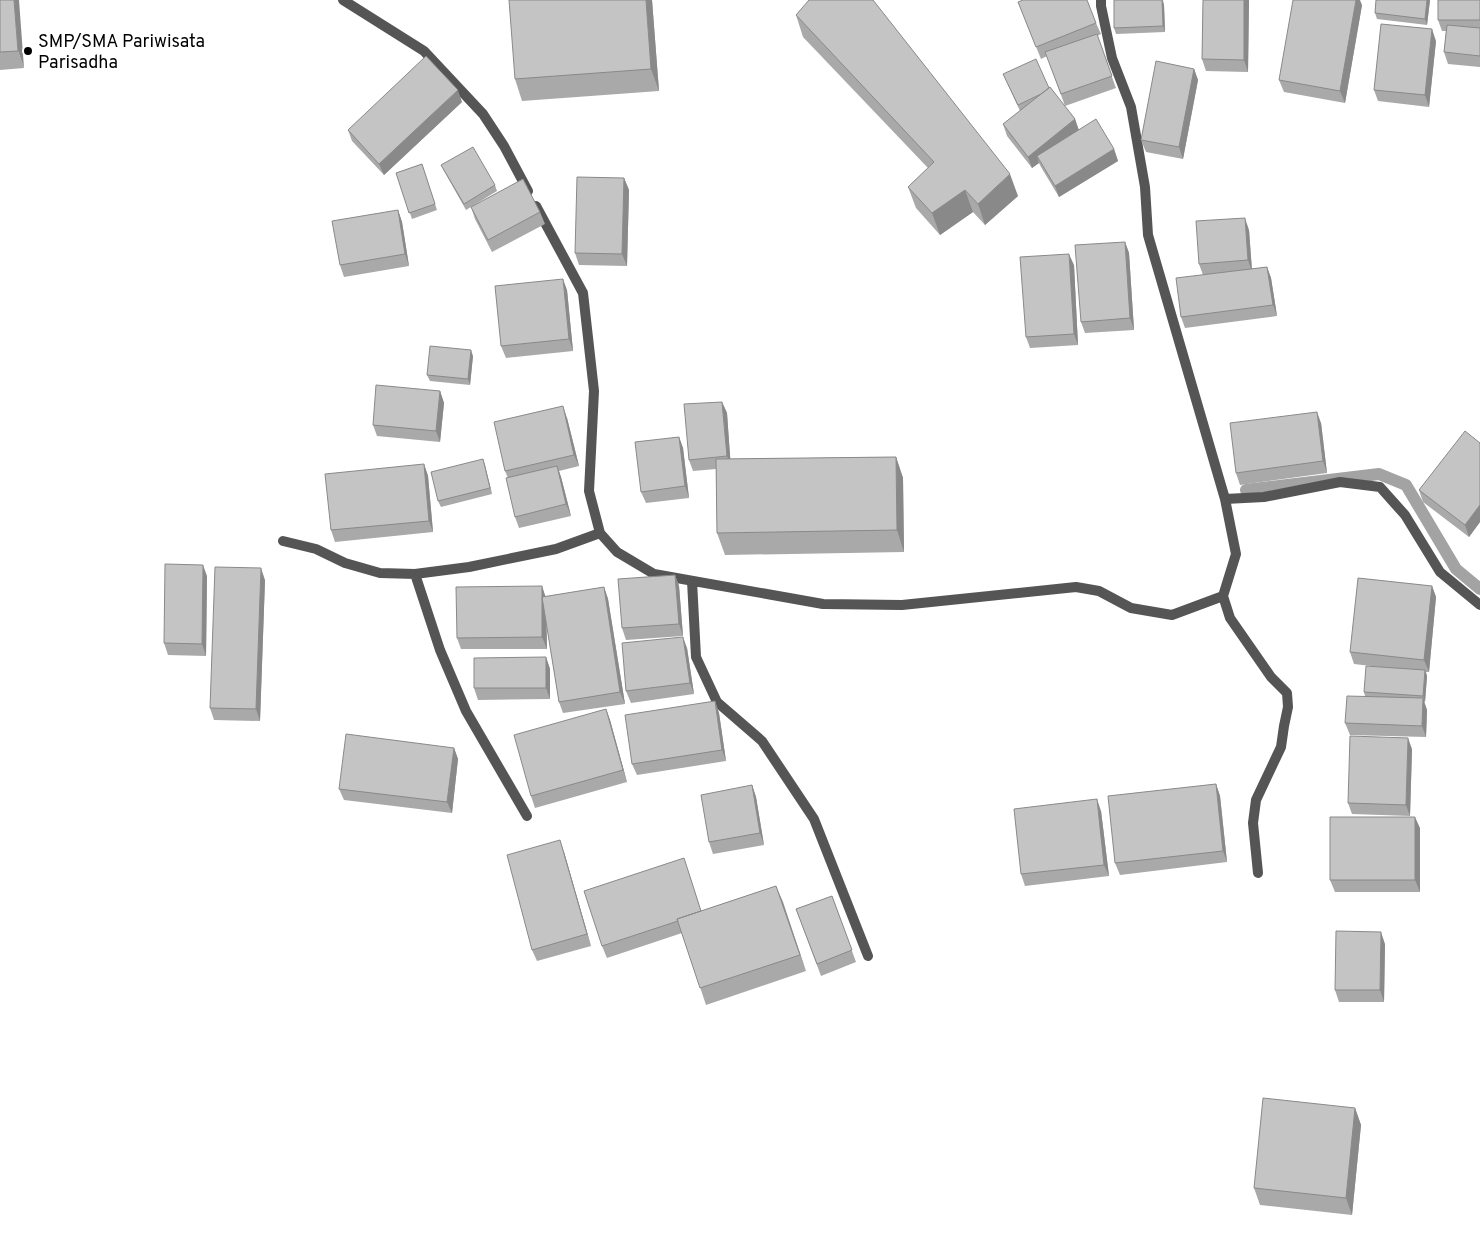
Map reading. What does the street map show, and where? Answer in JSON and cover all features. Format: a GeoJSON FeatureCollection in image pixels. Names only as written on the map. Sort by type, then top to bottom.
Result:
{"type":"FeatureCollection","features":[{"type":"Feature","properties":{"kind":"street"},"geometry":{"type":"LineString","coordinates":[[343,0],[424,51],[483,114],[504,146],[583,293],[594,391],[589,491],[600,533],[618,552],[654,574],[823,604],[902,605],[1076,587],[1099,591],[1132,608],[1172,615],[1222,596]]}},
{"type":"Feature","properties":{"kind":"street"},"geometry":{"type":"LineString","coordinates":[[1101,0],[1112,58],[1131,107],[1145,187],[1148,235],[1225,499],[1236,554],[1222,596],[1230,618],[1271,678],[1287,692],[1288,708],[1281,747],[1256,800],[1253,824],[1258,873]]}},
{"type":"Feature","properties":{"kind":"street"},"geometry":{"type":"LineString","coordinates":[[1225,499],[1264,496],[1340,482],[1380,486],[1405,515],[1440,572],[1480,606]]}},
{"type":"Feature","properties":{"kind":"street"},"geometry":{"type":"LineString","coordinates":[[283,541],[316,550],[345,563],[380,573],[415,574],[469,567],[556,548],[600,533]]}},
{"type":"Feature","properties":{"kind":"street"},"geometry":{"type":"LineString","coordinates":[[415,574],[440,650],[466,710],[527,816]]}},
{"type":"Feature","properties":{"kind":"street"},"geometry":{"type":"LineString","coordinates":[[692,581],[696,657],[717,702],[762,741],[814,819],[868,956]]}},
{"type":"Feature","properties":{"kind":"building"},"geometry":{"type":"Polygon","coordinates":[[[0,0],[14,0],[18,51],[0,52],[0,0]]]}},
{"type":"Feature","properties":{"kind":"building"},"geometry":{"type":"Polygon","coordinates":[[[509,0],[646,0],[651,69],[515,79],[509,0]]]}},
{"type":"Feature","properties":{"kind":"building"},"geometry":{"type":"Polygon","coordinates":[[[809,0],[873,0],[1010,174],[978,204],[965,190],[932,213],[908,187],[934,162],[796,15],[809,0]]]}},
{"type":"Feature","properties":{"kind":"building"},"geometry":{"type":"Polygon","coordinates":[[[1023,0],[1087,0],[1096,23],[1036,47],[1018,2],[1023,0]]]}},
{"type":"Feature","properties":{"kind":"building"},"geometry":{"type":"Polygon","coordinates":[[[1114,0],[1162,0],[1163,26],[1114,28],[1114,0]]]}},
{"type":"Feature","properties":{"kind":"building"},"geometry":{"type":"Polygon","coordinates":[[[1203,0],[1244,0],[1244,60],[1202,59],[1203,0]]]}},
{"type":"Feature","properties":{"kind":"building"},"geometry":{"type":"Polygon","coordinates":[[[1293,0],[1356,0],[1340,91],[1279,80],[1293,0]]]}},
{"type":"Feature","properties":{"kind":"building"},"geometry":{"type":"Polygon","coordinates":[[[1376,0],[1427,0],[1425,19],[1375,13],[1376,0]]]}},
{"type":"Feature","properties":{"kind":"building"},"geometry":{"type":"Polygon","coordinates":[[[1438,0],[1480,0],[1480,20],[1438,20],[1438,0]]]}},
{"type":"Feature","properties":{"kind":"building"},"geometry":{"type":"Polygon","coordinates":[[[1381,24],[1432,29],[1425,95],[1374,90],[1381,24]]]}},
{"type":"Feature","properties":{"kind":"building"},"geometry":{"type":"Polygon","coordinates":[[[1447,25],[1480,28],[1480,56],[1444,52],[1447,25]]]}},
{"type":"Feature","properties":{"kind":"building"},"geometry":{"type":"Polygon","coordinates":[[[1097,34],[1112,76],[1061,94],[1045,52],[1097,34]]]}},
{"type":"Feature","properties":{"kind":"building"},"geometry":{"type":"Polygon","coordinates":[[[426,56],[458,90],[379,164],[348,130],[426,56]]]}},
{"type":"Feature","properties":{"kind":"building"},"geometry":{"type":"Polygon","coordinates":[[[1036,59],[1049,88],[1018,105],[1003,74],[1036,59]]]}},
{"type":"Feature","properties":{"kind":"building"},"geometry":{"type":"Polygon","coordinates":[[[1156,61],[1194,69],[1179,147],[1141,140],[1156,61]]]}},
{"type":"Feature","properties":{"kind":"building"},"geometry":{"type":"Polygon","coordinates":[[[1050,87],[1075,119],[1028,157],[1003,124],[1050,87]]]}},
{"type":"Feature","properties":{"kind":"building"},"geometry":{"type":"Polygon","coordinates":[[[1096,119],[1114,149],[1055,186],[1037,156],[1096,119]]]}},
{"type":"Feature","properties":{"kind":"building"},"geometry":{"type":"Polygon","coordinates":[[[473,147],[495,185],[464,204],[441,165],[473,147]]]}},
{"type":"Feature","properties":{"kind":"building"},"geometry":{"type":"Polygon","coordinates":[[[422,164],[435,204],[409,213],[396,173],[422,164]]]}},
{"type":"Feature","properties":{"kind":"building"},"geometry":{"type":"Polygon","coordinates":[[[577,177],[624,178],[622,254],[575,253],[577,177]]]}},
{"type":"Feature","properties":{"kind":"building"},"geometry":{"type":"Polygon","coordinates":[[[523,179],[540,212],[488,240],[471,207],[523,179]]]}},
{"type":"Feature","properties":{"kind":"building"},"geometry":{"type":"Polygon","coordinates":[[[398,210],[405,254],[340,265],[332,221],[398,210]]]}},
{"type":"Feature","properties":{"kind":"building"},"geometry":{"type":"Polygon","coordinates":[[[1245,218],[1248,260],[1199,264],[1196,221],[1245,218]]]}},
{"type":"Feature","properties":{"kind":"building"},"geometry":{"type":"Polygon","coordinates":[[[1125,242],[1130,318],[1081,322],[1075,245],[1125,242]]]}},
{"type":"Feature","properties":{"kind":"building"},"geometry":{"type":"Polygon","coordinates":[[[1069,254],[1074,334],[1026,337],[1020,257],[1069,254]]]}},
{"type":"Feature","properties":{"kind":"building"},"geometry":{"type":"Polygon","coordinates":[[[1267,267],[1273,305],[1181,317],[1176,278],[1267,267]]]}},
{"type":"Feature","properties":{"kind":"building"},"geometry":{"type":"Polygon","coordinates":[[[563,279],[569,339],[501,346],[495,286],[563,279]]]}},
{"type":"Feature","properties":{"kind":"building"},"geometry":{"type":"Polygon","coordinates":[[[430,346],[471,350],[468,379],[427,375],[430,346]]]}},
{"type":"Feature","properties":{"kind":"building"},"geometry":{"type":"Polygon","coordinates":[[[376,385],[440,391],[436,431],[373,425],[376,385]]]}},
{"type":"Feature","properties":{"kind":"building"},"geometry":{"type":"Polygon","coordinates":[[[722,402],[727,456],[689,460],[684,404],[722,402]]]}},
{"type":"Feature","properties":{"kind":"building"},"geometry":{"type":"Polygon","coordinates":[[[563,406],[574,455],[505,471],[494,422],[563,406]]]}},
{"type":"Feature","properties":{"kind":"building"},"geometry":{"type":"Polygon","coordinates":[[[1317,412],[1323,461],[1236,473],[1230,423],[1317,412]]]}},
{"type":"Feature","properties":{"kind":"building"},"geometry":{"type":"Polygon","coordinates":[[[1465,431],[1480,443],[1480,505],[1465,525],[1419,490],[1465,431]]]}},
{"type":"Feature","properties":{"kind":"building"},"geometry":{"type":"Polygon","coordinates":[[[679,437],[685,486],[641,492],[635,442],[679,437]]]}},
{"type":"Feature","properties":{"kind":"building"},"geometry":{"type":"Polygon","coordinates":[[[896,457],[897,530],[717,533],[716,459],[896,457]]]}},
{"type":"Feature","properties":{"kind":"building"},"geometry":{"type":"Polygon","coordinates":[[[483,459],[490,488],[438,501],[431,472],[483,459]]]}},
{"type":"Feature","properties":{"kind":"building"},"geometry":{"type":"Polygon","coordinates":[[[424,464],[429,521],[331,530],[325,474],[424,464]]]}},
{"type":"Feature","properties":{"kind":"building"},"geometry":{"type":"Polygon","coordinates":[[[557,466],[566,504],[515,517],[506,478],[557,466]]]}},
{"type":"Feature","properties":{"kind":"building"},"geometry":{"type":"Polygon","coordinates":[[[165,564],[203,565],[202,644],[164,643],[165,564]]]}},
{"type":"Feature","properties":{"kind":"building"},"geometry":{"type":"Polygon","coordinates":[[[215,567],[261,568],[256,709],[210,708],[215,567]]]}},
{"type":"Feature","properties":{"kind":"building"},"geometry":{"type":"Polygon","coordinates":[[[675,575],[679,624],[622,628],[618,579],[675,575]]]}},
{"type":"Feature","properties":{"kind":"building"},"geometry":{"type":"Polygon","coordinates":[[[1358,578],[1432,586],[1424,660],[1350,652],[1358,578]]]}},
{"type":"Feature","properties":{"kind":"building"},"geometry":{"type":"Polygon","coordinates":[[[542,586],[542,637],[457,638],[456,587],[542,586]]]}},
{"type":"Feature","properties":{"kind":"building"},"geometry":{"type":"Polygon","coordinates":[[[604,587],[620,692],[559,702],[542,597],[604,587]]]}},
{"type":"Feature","properties":{"kind":"building"},"geometry":{"type":"Polygon","coordinates":[[[683,637],[690,683],[626,691],[622,643],[683,637]]]}},
{"type":"Feature","properties":{"kind":"building"},"geometry":{"type":"Polygon","coordinates":[[[546,657],[546,688],[474,688],[474,658],[546,657]]]}},
{"type":"Feature","properties":{"kind":"building"},"geometry":{"type":"Polygon","coordinates":[[[1366,666],[1425,670],[1423,696],[1364,692],[1366,666]]]}},
{"type":"Feature","properties":{"kind":"building"},"geometry":{"type":"Polygon","coordinates":[[[1347,696],[1423,698],[1422,726],[1345,723],[1347,696]]]}},
{"type":"Feature","properties":{"kind":"building"},"geometry":{"type":"Polygon","coordinates":[[[715,701],[722,750],[632,764],[625,715],[715,701]]]}},
{"type":"Feature","properties":{"kind":"building"},"geometry":{"type":"Polygon","coordinates":[[[606,709],[623,770],[531,796],[514,735],[606,709]]]}},
{"type":"Feature","properties":{"kind":"building"},"geometry":{"type":"Polygon","coordinates":[[[346,734],[454,748],[447,802],[339,789],[346,734]]]}},
{"type":"Feature","properties":{"kind":"building"},"geometry":{"type":"Polygon","coordinates":[[[1350,736],[1408,738],[1406,805],[1348,803],[1350,736]]]}},
{"type":"Feature","properties":{"kind":"building"},"geometry":{"type":"Polygon","coordinates":[[[1216,784],[1223,851],[1115,863],[1108,796],[1216,784]]]}},
{"type":"Feature","properties":{"kind":"building"},"geometry":{"type":"Polygon","coordinates":[[[752,785],[760,833],[709,842],[701,795],[752,785]]]}},
{"type":"Feature","properties":{"kind":"building"},"geometry":{"type":"Polygon","coordinates":[[[1097,799],[1104,865],[1021,874],[1014,809],[1097,799]]]}},
{"type":"Feature","properties":{"kind":"building"},"geometry":{"type":"Polygon","coordinates":[[[1330,817],[1415,817],[1415,880],[1330,880],[1330,817]]]}},
{"type":"Feature","properties":{"kind":"building"},"geometry":{"type":"Polygon","coordinates":[[[560,840],[587,934],[532,950],[507,855],[560,840]]]}},
{"type":"Feature","properties":{"kind":"building"},"geometry":{"type":"Polygon","coordinates":[[[684,858],[701,911],[677,919],[678,921],[602,946],[584,891],[684,858]]]}},
{"type":"Feature","properties":{"kind":"building"},"geometry":{"type":"Polygon","coordinates":[[[776,886],[800,955],[700,988],[677,919],[776,886]]]}},
{"type":"Feature","properties":{"kind":"building"},"geometry":{"type":"Polygon","coordinates":[[[832,896],[852,950],[817,964],[796,909],[832,896]]]}},
{"type":"Feature","properties":{"kind":"building"},"geometry":{"type":"Polygon","coordinates":[[[1336,931],[1381,932],[1380,990],[1335,990],[1336,931]]]}},
{"type":"Feature","properties":{"kind":"building"},"geometry":{"type":"Polygon","coordinates":[[[1263,1098],[1355,1108],[1346,1198],[1254,1188],[1263,1098]]]}},
{"type":"Feature","properties":{"kind":"waterway"},"geometry":{"type":"LineString","coordinates":[[1246,490],[1379,474],[1406,485],[1456,569],[1480,589]]}},
{"type":"Feature","properties":{"kind":"place","name":"SMP/SMA Pariwisata Parisadha"},"geometry":{"type":"Point","coordinates":[28,51]}}]}
